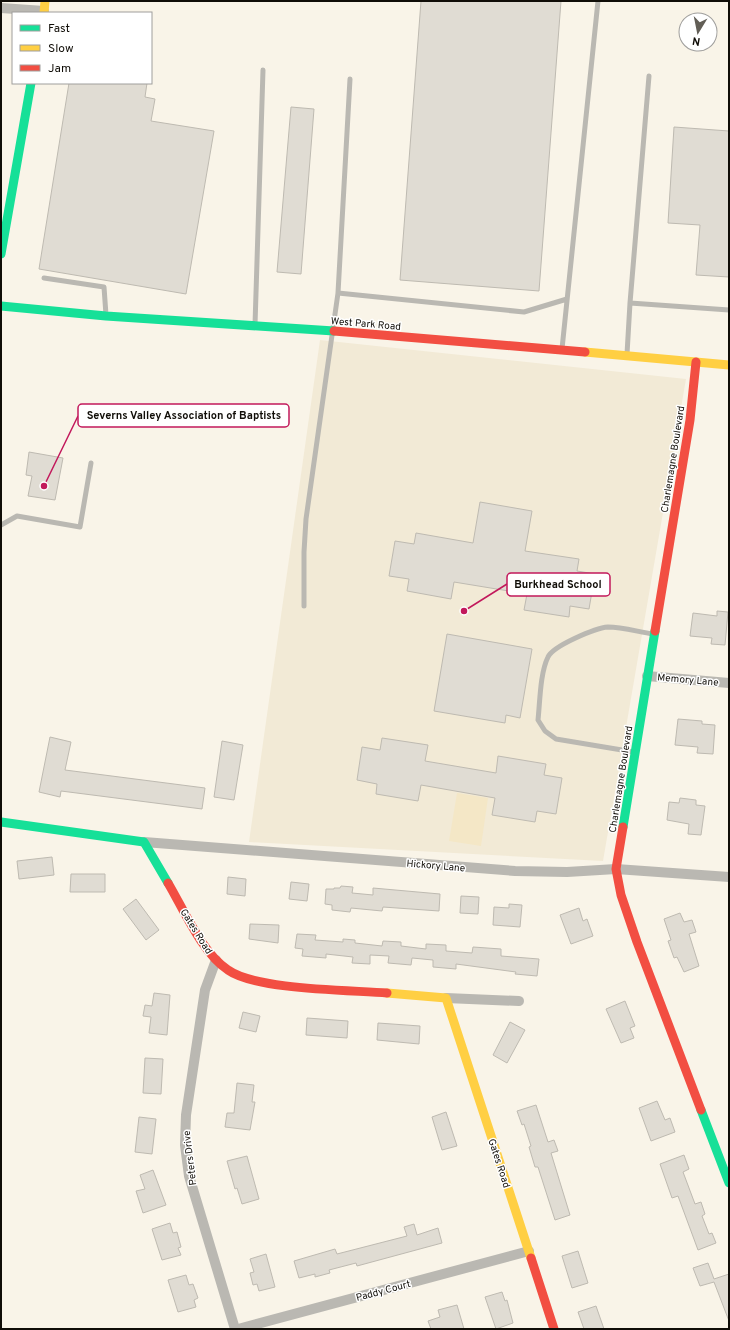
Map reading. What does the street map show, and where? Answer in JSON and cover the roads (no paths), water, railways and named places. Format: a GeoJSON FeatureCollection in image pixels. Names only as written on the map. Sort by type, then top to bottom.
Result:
{"type":"FeatureCollection","features":[{"type":"Feature","properties":{"kind":"street"},"geometry":{"type":"LineString","coordinates":[[1,8],[44,8]]}},
{"type":"Feature","properties":{"kind":"street"},"geometry":{"type":"LineString","coordinates":[[1,254],[31,84]]}},
{"type":"Feature","properties":{"kind":"street","name":"West Park Road"},"geometry":{"type":"LineString","coordinates":[[1,306],[106,316],[333,331],[627,355],[729,365]]}},
{"type":"Feature","properties":{"kind":"street","name":"Charlemagne Boulevard"},"geometry":{"type":"LineString","coordinates":[[696,362],[690,420],[616,869],[621,895],[637,942],[729,1183]]}},
{"type":"Feature","properties":{"kind":"street","name":"Memory Lane"},"geometry":{"type":"LineString","coordinates":[[647,676],[729,683]]}},
{"type":"Feature","properties":{"kind":"street"},"geometry":{"type":"LineString","coordinates":[[1,822],[144,842]]}},
{"type":"Feature","properties":{"kind":"street","name":"Hickory Lane"},"geometry":{"type":"LineString","coordinates":[[144,842],[515,871],[567,872],[616,869],[729,877]]}},
{"type":"Feature","properties":{"kind":"street","name":"Gates Road"},"geometry":{"type":"LineString","coordinates":[[144,842],[206,948],[227,970],[240,977],[254,981],[284,985],[446,998],[519,1001]]}},
{"type":"Feature","properties":{"kind":"street","name":"Peters Drive"},"geometry":{"type":"LineString","coordinates":[[216,960],[206,990],[186,1115],[186,1145],[189,1176],[197,1206],[204,1222],[237,1329]]}},
{"type":"Feature","properties":{"kind":"street","name":"Gates Road"},"geometry":{"type":"LineString","coordinates":[[446,998],[554,1329]]}},
{"type":"Feature","properties":{"kind":"street","name":"Paddy Court"},"geometry":{"type":"LineString","coordinates":[[237,1329],[529,1251]]}},
{"type":"Feature","properties":{"kind":"lane"},"geometry":{"type":"LineString","coordinates":[[562,350],[598,1]]}},
{"type":"Feature","properties":{"kind":"lane"},"geometry":{"type":"LineString","coordinates":[[255,326],[263,70]]}},
{"type":"Feature","properties":{"kind":"lane"},"geometry":{"type":"LineString","coordinates":[[627,355],[649,76]]}},
{"type":"Feature","properties":{"kind":"lane"},"geometry":{"type":"LineString","coordinates":[[304,606],[304,552],[306,519],[338,293],[350,79]]}},
{"type":"Feature","properties":{"kind":"lane"},"geometry":{"type":"LineString","coordinates":[[44,278],[104,287],[106,316]]}},
{"type":"Feature","properties":{"kind":"lane"},"geometry":{"type":"LineString","coordinates":[[338,293],[524,312],[567,299]]}},
{"type":"Feature","properties":{"kind":"lane"},"geometry":{"type":"LineString","coordinates":[[630,303],[729,310]]}},
{"type":"Feature","properties":{"kind":"lane"},"geometry":{"type":"LineString","coordinates":[[1,525],[17,516],[80,527],[91,463]]}},
{"type":"Feature","properties":{"kind":"lane"},"geometry":{"type":"LineString","coordinates":[[635,753],[556,739],[545,731],[538,720],[545,666],[548,655],[556,648],[607,627],[654,634]]}},
{"type":"Feature","properties":{"kind":"place","name":"Severns Valley Association of Baptists"},"geometry":{"type":"Point","coordinates":[44,486]}},
{"type":"Feature","properties":{"kind":"place","name":"Burkhead School"},"geometry":{"type":"Point","coordinates":[464,611]}}]}
